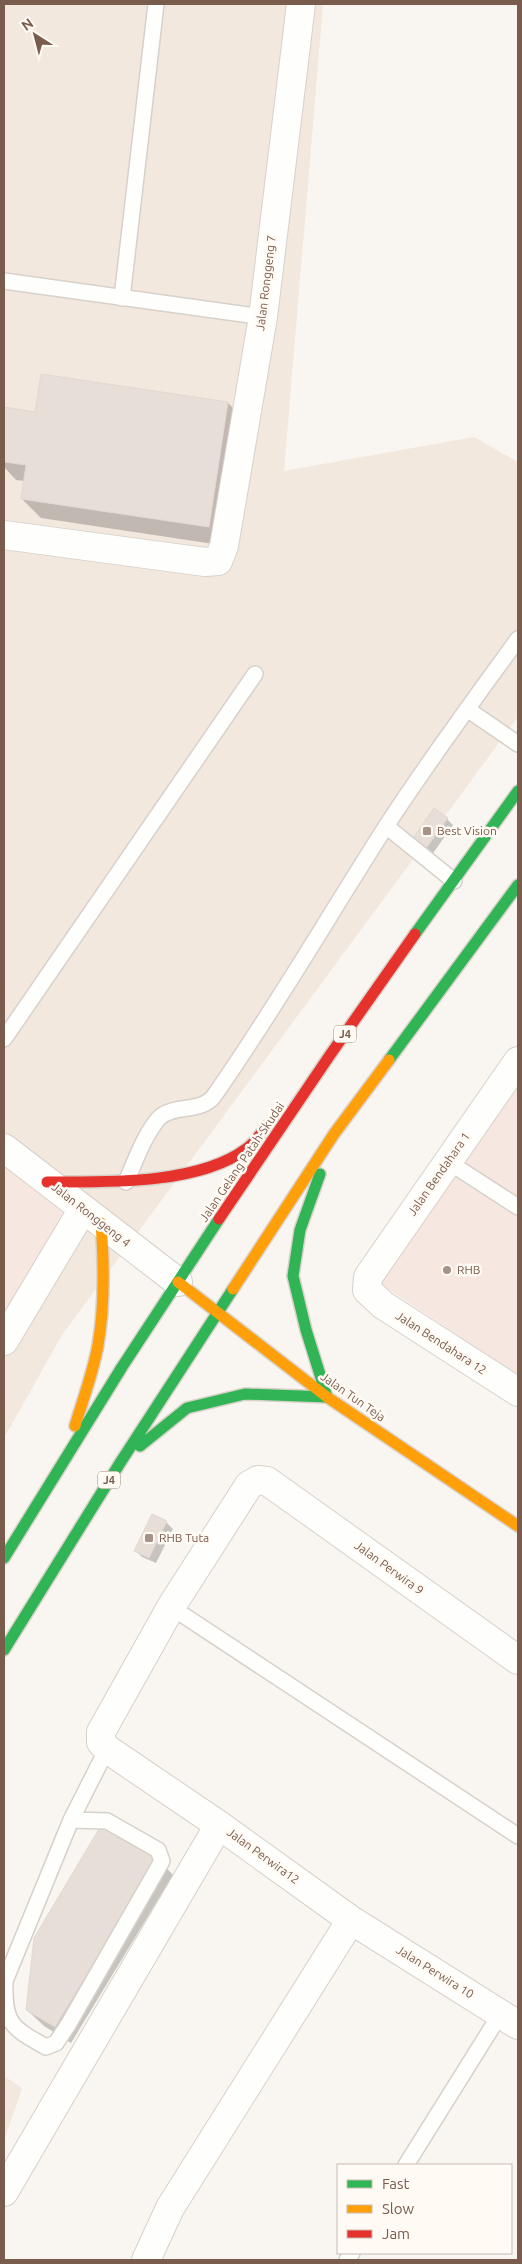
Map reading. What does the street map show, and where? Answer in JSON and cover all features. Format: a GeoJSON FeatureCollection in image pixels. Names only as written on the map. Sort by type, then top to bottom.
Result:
{"type":"FeatureCollection","features":[{"type":"Feature","properties":{"kind":"main road","name":"Jalan Gelang Patah-Skudai"},"geometry":{"type":"LineString","coordinates":[[4,1558],[68,1452],[178,1282],[330,1054],[518,790]]}},
{"type":"Feature","properties":{"kind":"main road","name":"J4"},"geometry":{"type":"LineString","coordinates":[[4,1650],[120,1463],[334,1134],[518,885]]}},
{"type":"Feature","properties":{"kind":"main road"},"geometry":{"type":"LineString","coordinates":[[47,1182],[126,1182],[208,1168],[245,1150],[330,1054]]}},
{"type":"Feature","properties":{"kind":"main road"},"geometry":{"type":"LineString","coordinates":[[120,1463],[187,1408],[245,1394],[327,1397],[306,1330],[293,1276],[300,1230],[334,1134]]}},
{"type":"Feature","properties":{"kind":"main road"},"geometry":{"type":"LineString","coordinates":[[68,1452],[98,1345],[103,1301],[104,1256],[92,1216]]}},
{"type":"Feature","properties":{"kind":"main road","name":"Jalan Tun Teja"},"geometry":{"type":"LineString","coordinates":[[178,1282],[327,1397],[518,1526]]}},
{"type":"Feature","properties":{"kind":"street","name":"Jalan Ronggeng 7"},"geometry":{"type":"LineString","coordinates":[[4,535],[205,562],[218,561],[224,546],[263,317],[301,4]]}},
{"type":"Feature","properties":{"kind":"street","name":"Jalan Bendahara 1"},"geometry":{"type":"LineString","coordinates":[[367,1290],[368,1277],[518,1061]]}},
{"type":"Feature","properties":{"kind":"street","name":"Jalan Ronggeng 4"},"geometry":{"type":"LineString","coordinates":[[4,1148],[178,1282]]}},
{"type":"Feature","properties":{"kind":"street"},"geometry":{"type":"LineString","coordinates":[[4,1341],[92,1216]]}},
{"type":"Feature","properties":{"kind":"street","name":"Jalan Bendahara 12"},"geometry":{"type":"LineString","coordinates":[[367,1290],[383,1305],[518,1392]]}},
{"type":"Feature","properties":{"kind":"street","name":"Jalan Perwira 9"},"geometry":{"type":"LineString","coordinates":[[171,1607],[249,1485],[258,1480],[267,1481],[518,1660]]}},
{"type":"Feature","properties":{"kind":"street"},"geometry":{"type":"LineString","coordinates":[[107,1749],[101,1742],[101,1732],[171,1607]]}},
{"type":"Feature","properties":{"kind":"street","name":"Jalan Perwira12"},"geometry":{"type":"LineString","coordinates":[[107,1749],[219,1825],[351,1920]]}},
{"type":"Feature","properties":{"kind":"street"},"geometry":{"type":"LineString","coordinates":[[4,2192],[219,1825]]}},
{"type":"Feature","properties":{"kind":"street"},"geometry":{"type":"LineString","coordinates":[[146,2260],[170,2208],[351,1920]]}},
{"type":"Feature","properties":{"kind":"street","name":"Jalan Perwira 10"},"geometry":{"type":"LineString","coordinates":[[351,1920],[510,2019]]}},
{"type":"Feature","properties":{"kind":"lane"},"geometry":{"type":"LineString","coordinates":[[122,298],[156,4]]}},
{"type":"Feature","properties":{"kind":"lane"},"geometry":{"type":"LineString","coordinates":[[4,281],[263,317]]}},
{"type":"Feature","properties":{"kind":"lane"},"geometry":{"type":"LineString","coordinates":[[126,1182],[148,1137],[160,1118],[172,1110],[197,1106],[212,1099],[254,1037],[386,826],[518,639]]}},
{"type":"Feature","properties":{"kind":"lane"},"geometry":{"type":"LineString","coordinates":[[4,1040],[255,674]]}},
{"type":"Feature","properties":{"kind":"lane"},"geometry":{"type":"LineString","coordinates":[[467,709],[518,744]]}},
{"type":"Feature","properties":{"kind":"lane"},"geometry":{"type":"LineString","coordinates":[[386,826],[454,881]]}},
{"type":"Feature","properties":{"kind":"lane"},"geometry":{"type":"LineString","coordinates":[[447,1161],[518,1207]]}},
{"type":"Feature","properties":{"kind":"lane"},"geometry":{"type":"LineString","coordinates":[[171,1607],[518,1836]]}},
{"type":"Feature","properties":{"kind":"lane"},"geometry":{"type":"LineString","coordinates":[[71,1820],[107,1821],[158,1850],[162,1861],[68,2025],[56,2044],[46,2047],[17,2031],[8,2016],[5,1998],[6,1981],[71,1820],[107,1749]]}},
{"type":"Feature","properties":{"kind":"lane"},"geometry":{"type":"LineString","coordinates":[[407,2164],[510,2019]]}},
{"type":"Feature","properties":{"kind":"shaded area"},"geometry":{"type":"Polygon","coordinates":[[[4,4],[323,4],[284,471],[474,437],[518,462],[518,717],[62,1335],[4,1438],[4,4]]]}},
{"type":"Feature","properties":{"kind":"shaded area"},"geometry":{"type":"Polygon","coordinates":[[[518,1083],[518,1375],[379,1283],[518,1083]]]}},
{"type":"Feature","properties":{"kind":"shaded area"},"geometry":{"type":"Polygon","coordinates":[[[4,1163],[66,1210],[4,1315],[4,1163]]]}},
{"type":"Feature","properties":{"kind":"shaded area"},"geometry":{"type":"Polygon","coordinates":[[[4,2076],[22,2088],[4,2141],[4,2076]]]}},
{"type":"Feature","properties":{"kind":"building"},"geometry":{"type":"Polygon","coordinates":[[[41,374],[228,402],[209,527],[21,499],[26,465],[4,462],[4,407],[35,412],[41,374]]]}},
{"type":"Feature","properties":{"kind":"building"},"geometry":{"type":"Polygon","coordinates":[[[434,808],[448,818],[424,851],[411,841],[434,808]]]}},
{"type":"Feature","properties":{"kind":"building"},"geometry":{"type":"Polygon","coordinates":[[[152,1514],[167,1521],[149,1558],[134,1551],[152,1514]]]}},
{"type":"Feature","properties":{"kind":"building"},"geometry":{"type":"Polygon","coordinates":[[[102,1824],[157,1857],[55,2027],[26,2010],[34,1938],[102,1824]]]}},
{"type":"Feature","properties":{"kind":"traffic: fast"},"geometry":{"type":"LineString","coordinates":[[415,934],[518,791]]}},
{"type":"Feature","properties":{"kind":"traffic: fast"},"geometry":{"type":"LineString","coordinates":[[389,1060],[518,885]]}},
{"type":"Feature","properties":{"kind":"traffic: fast"},"geometry":{"type":"LineString","coordinates":[[140,1446],[187,1408],[245,1394],[327,1397],[306,1330],[293,1276],[300,1230],[320,1174]]}},
{"type":"Feature","properties":{"kind":"traffic: fast"},"geometry":{"type":"LineString","coordinates":[[4,1558],[122,1367],[219,1219]]}},
{"type":"Feature","properties":{"kind":"traffic: fast"},"geometry":{"type":"LineString","coordinates":[[4,1650],[120,1463],[233,1289]]}},
{"type":"Feature","properties":{"kind":"traffic: slow"},"geometry":{"type":"LineString","coordinates":[[233,1289],[334,1134],[389,1060]]}},
{"type":"Feature","properties":{"kind":"traffic: slow"},"geometry":{"type":"LineString","coordinates":[[75,1426],[93,1366],[102,1315],[103,1253],[101,1223]]}},
{"type":"Feature","properties":{"kind":"traffic: slow"},"geometry":{"type":"LineString","coordinates":[[178,1282],[327,1397],[518,1526]]}},
{"type":"Feature","properties":{"kind":"traffic: jam"},"geometry":{"type":"LineString","coordinates":[[219,1219],[415,934]]}},
{"type":"Feature","properties":{"kind":"traffic: jam"},"geometry":{"type":"LineString","coordinates":[[47,1182],[150,1179],[203,1169],[226,1161],[246,1149],[267,1126]]}},
{"type":"Feature","properties":{"kind":"place","name":"Best Vision"},"geometry":{"type":"Point","coordinates":[427,831]}},
{"type":"Feature","properties":{"kind":"place","name":"RHB"},"geometry":{"type":"Point","coordinates":[447,1270]}},
{"type":"Feature","properties":{"kind":"place","name":"RHB Tuta"},"geometry":{"type":"Point","coordinates":[149,1538]}}]}
